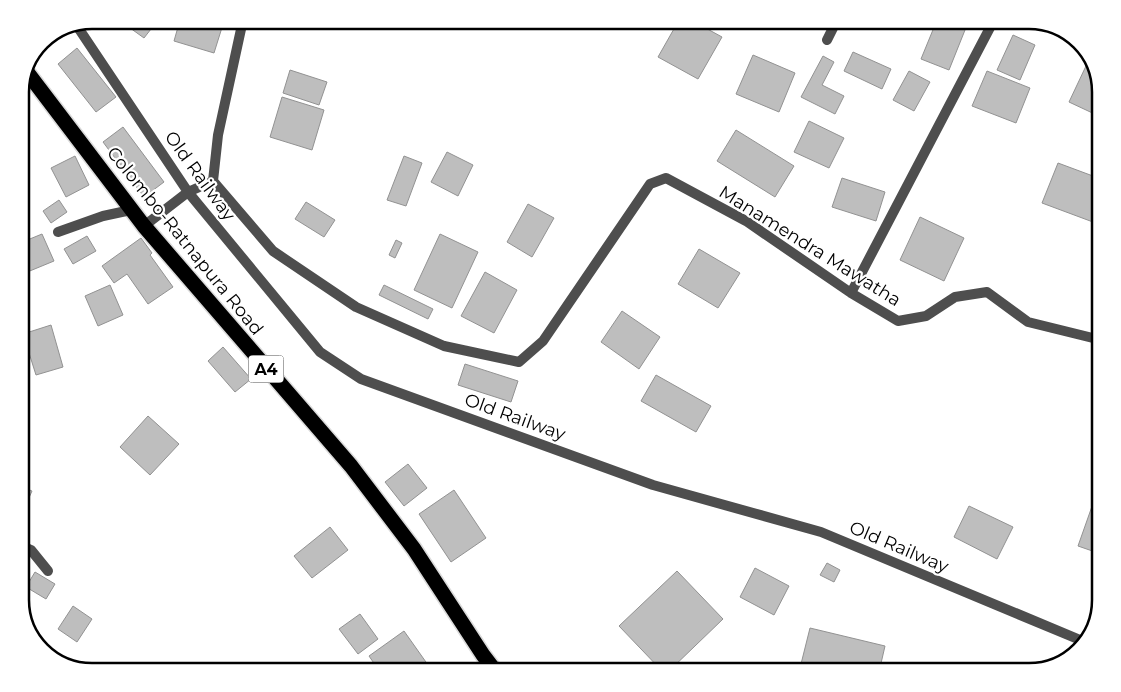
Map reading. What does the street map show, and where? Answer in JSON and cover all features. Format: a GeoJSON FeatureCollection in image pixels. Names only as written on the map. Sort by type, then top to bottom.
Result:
{"type":"FeatureCollection","features":[{"type":"Feature","properties":{"kind":"highway","name":"Colombo-Ratnapura Road"},"geometry":{"type":"LineString","coordinates":[[31,77],[144,226],[351,466],[414,549],[489,663]]}},
{"type":"Feature","properties":{"kind":"street"},"geometry":{"type":"LineString","coordinates":[[144,226],[188,192],[213,181],[218,136],[241,29]]}},
{"type":"Feature","properties":{"kind":"street"},"geometry":{"type":"LineString","coordinates":[[827,40],[833,29]]}},
{"type":"Feature","properties":{"kind":"street"},"geometry":{"type":"LineString","coordinates":[[851,292],[989,29]]}},
{"type":"Feature","properties":{"kind":"street","name":"Old Railway"},"geometry":{"type":"LineString","coordinates":[[80,30],[188,192],[320,352],[362,379],[653,485],[820,532],[1078,639]]}},
{"type":"Feature","properties":{"kind":"street","name":"Manamendra Mawatha"},"geometry":{"type":"LineString","coordinates":[[213,181],[273,251],[356,307],[444,346],[519,362],[543,342],[650,184],[666,178],[746,221],[851,292],[898,320],[926,316],[955,297],[987,292],[1028,322],[1092,338]]}},
{"type":"Feature","properties":{"kind":"street"},"geometry":{"type":"LineString","coordinates":[[58,232],[103,216],[131,210]]}},
{"type":"Feature","properties":{"kind":"street"},"geometry":{"type":"LineString","coordinates":[[29,549],[48,571]]}},
{"type":"Feature","properties":{"kind":"building"},"geometry":{"type":"Polygon","coordinates":[[[132,29],[151,29],[144,38],[132,29]]]}},
{"type":"Feature","properties":{"kind":"building"},"geometry":{"type":"Polygon","coordinates":[[[177,29],[222,29],[214,53],[174,41],[177,29]]]}},
{"type":"Feature","properties":{"kind":"building"},"geometry":{"type":"Polygon","coordinates":[[[674,29],[707,29],[722,37],[698,79],[658,57],[674,29]]]}},
{"type":"Feature","properties":{"kind":"building"},"geometry":{"type":"Polygon","coordinates":[[[933,29],[965,29],[949,70],[921,59],[933,29]]]}},
{"type":"Feature","properties":{"kind":"building"},"geometry":{"type":"Polygon","coordinates":[[[1013,35],[1035,45],[1020,80],[997,70],[1013,35]]]}},
{"type":"Feature","properties":{"kind":"building"},"geometry":{"type":"Polygon","coordinates":[[[77,48],[116,97],[96,112],[58,64],[77,48]]]}},
{"type":"Feature","properties":{"kind":"building"},"geometry":{"type":"Polygon","coordinates":[[[853,52],[891,69],[882,89],[844,71],[853,52]]]}},
{"type":"Feature","properties":{"kind":"building"},"geometry":{"type":"Polygon","coordinates":[[[753,55],[795,73],[779,112],[736,94],[753,55]]]}},
{"type":"Feature","properties":{"kind":"building"},"geometry":{"type":"Polygon","coordinates":[[[823,56],[834,62],[822,85],[844,96],[835,114],[801,97],[823,56]]]}},
{"type":"Feature","properties":{"kind":"building"},"geometry":{"type":"Polygon","coordinates":[[[1086,66],[1092,88],[1092,113],[1069,102],[1086,66]]]}},
{"type":"Feature","properties":{"kind":"building"},"geometry":{"type":"Polygon","coordinates":[[[290,70],[327,82],[319,105],[283,93],[290,70]]]}},
{"type":"Feature","properties":{"kind":"building"},"geometry":{"type":"Polygon","coordinates":[[[909,71],[930,82],[914,111],[893,100],[909,71]]]}},
{"type":"Feature","properties":{"kind":"building"},"geometry":{"type":"Polygon","coordinates":[[[987,71],[1030,88],[1016,123],[972,106],[987,71]]]}},
{"type":"Feature","properties":{"kind":"building"},"geometry":{"type":"Polygon","coordinates":[[[282,97],[324,110],[312,150],[270,137],[282,97]]]}},
{"type":"Feature","properties":{"kind":"building"},"geometry":{"type":"Polygon","coordinates":[[[809,121],[844,138],[829,168],[794,152],[809,121]]]}},
{"type":"Feature","properties":{"kind":"building"},"geometry":{"type":"Polygon","coordinates":[[[123,127],[164,182],[144,197],[103,142],[123,127]]]}},
{"type":"Feature","properties":{"kind":"building"},"geometry":{"type":"Polygon","coordinates":[[[736,130],[794,166],[775,197],[717,161],[736,130]]]}},
{"type":"Feature","properties":{"kind":"building"},"geometry":{"type":"Polygon","coordinates":[[[447,152],[473,165],[458,196],[431,182],[447,152]]]}},
{"type":"Feature","properties":{"kind":"building"},"geometry":{"type":"Polygon","coordinates":[[[75,156],[89,185],[66,197],[51,168],[75,156]]]}},
{"type":"Feature","properties":{"kind":"building"},"geometry":{"type":"Polygon","coordinates":[[[404,156],[422,163],[406,206],[387,200],[404,156]]]}},
{"type":"Feature","properties":{"kind":"building"},"geometry":{"type":"Polygon","coordinates":[[[1058,163],[1092,176],[1092,222],[1042,203],[1058,163]]]}},
{"type":"Feature","properties":{"kind":"building"},"geometry":{"type":"Polygon","coordinates":[[[842,178],[885,192],[876,221],[832,207],[842,178]]]}},
{"type":"Feature","properties":{"kind":"building"},"geometry":{"type":"Polygon","coordinates":[[[59,200],[67,212],[51,223],[43,211],[59,200]]]}},
{"type":"Feature","properties":{"kind":"building"},"geometry":{"type":"Polygon","coordinates":[[[306,202],[335,220],[324,237],[295,219],[306,202]]]}},
{"type":"Feature","properties":{"kind":"building"},"geometry":{"type":"Polygon","coordinates":[[[528,204],[554,218],[532,257],[507,242],[528,204]]]}},
{"type":"Feature","properties":{"kind":"building"},"geometry":{"type":"Polygon","coordinates":[[[920,217],[964,238],[944,281],[900,260],[920,217]]]}},
{"type":"Feature","properties":{"kind":"building"},"geometry":{"type":"Polygon","coordinates":[[[42,234],[54,261],[29,271],[29,239],[42,234]]]}},
{"type":"Feature","properties":{"kind":"building"},"geometry":{"type":"Polygon","coordinates":[[[440,234],[478,252],[452,308],[414,290],[440,234]]]}},
{"type":"Feature","properties":{"kind":"building"},"geometry":{"type":"Polygon","coordinates":[[[87,236],[96,251],[73,264],[64,249],[87,236]]]}},
{"type":"Feature","properties":{"kind":"building"},"geometry":{"type":"Polygon","coordinates":[[[141,238],[152,253],[150,255],[173,287],[148,304],[127,274],[114,283],[102,266],[141,238]]]}},
{"type":"Feature","properties":{"kind":"building"},"geometry":{"type":"Polygon","coordinates":[[[396,240],[402,243],[395,258],[389,255],[396,240]]]}},
{"type":"Feature","properties":{"kind":"building"},"geometry":{"type":"Polygon","coordinates":[[[699,249],[740,273],[718,308],[678,284],[699,249]]]}},
{"type":"Feature","properties":{"kind":"building"},"geometry":{"type":"Polygon","coordinates":[[[485,272],[517,290],[494,333],[461,316],[485,272]]]}},
{"type":"Feature","properties":{"kind":"building"},"geometry":{"type":"Polygon","coordinates":[[[110,285],[123,315],[98,326],[85,296],[110,285]]]}},
{"type":"Feature","properties":{"kind":"building"},"geometry":{"type":"Polygon","coordinates":[[[384,285],[433,309],[428,319],[379,295],[384,285]]]}},
{"type":"Feature","properties":{"kind":"building"},"geometry":{"type":"Polygon","coordinates":[[[622,311],[660,337],[639,369],[601,342],[622,311]]]}},
{"type":"Feature","properties":{"kind":"building"},"geometry":{"type":"Polygon","coordinates":[[[51,325],[63,367],[36,375],[29,353],[29,332],[51,325]]]}},
{"type":"Feature","properties":{"kind":"building"},"geometry":{"type":"Polygon","coordinates":[[[223,347],[251,379],[235,392],[208,361],[223,347]]]}},
{"type":"Feature","properties":{"kind":"building"},"geometry":{"type":"Polygon","coordinates":[[[465,364],[518,381],[511,402],[458,385],[465,364]]]}},
{"type":"Feature","properties":{"kind":"building"},"geometry":{"type":"Polygon","coordinates":[[[656,375],[711,406],[696,432],[641,401],[656,375]]]}},
{"type":"Feature","properties":{"kind":"building"},"geometry":{"type":"Polygon","coordinates":[[[148,416],[179,444],[150,475],[120,447],[148,416]]]}},
{"type":"Feature","properties":{"kind":"building"},"geometry":{"type":"Polygon","coordinates":[[[408,464],[427,488],[404,506],[385,482],[408,464]]]}},
{"type":"Feature","properties":{"kind":"building"},"geometry":{"type":"Polygon","coordinates":[[[454,490],[486,538],[451,562],[419,514],[454,490]]]}},
{"type":"Feature","properties":{"kind":"building"},"geometry":{"type":"Polygon","coordinates":[[[969,506],[1013,527],[997,559],[954,537],[969,506]]]}},
{"type":"Feature","properties":{"kind":"building"},"geometry":{"type":"Polygon","coordinates":[[[1092,506],[1092,551],[1078,546],[1092,506]]]}},
{"type":"Feature","properties":{"kind":"building"},"geometry":{"type":"Polygon","coordinates":[[[330,527],[348,550],[312,578],[294,556],[330,527]]]}},
{"type":"Feature","properties":{"kind":"building"},"geometry":{"type":"Polygon","coordinates":[[[827,563],[840,570],[834,582],[820,575],[827,563]]]}},
{"type":"Feature","properties":{"kind":"building"},"geometry":{"type":"Polygon","coordinates":[[[755,568],[789,586],[774,615],[740,597],[755,568]]]}},
{"type":"Feature","properties":{"kind":"building"},"geometry":{"type":"Polygon","coordinates":[[[677,571],[723,619],[677,663],[654,663],[619,626],[677,571]]]}},
{"type":"Feature","properties":{"kind":"building"},"geometry":{"type":"Polygon","coordinates":[[[35,572],[55,584],[46,599],[29,589],[29,582],[35,572]]]}},
{"type":"Feature","properties":{"kind":"building"},"geometry":{"type":"Polygon","coordinates":[[[73,606],[92,619],[77,642],[58,629],[73,606]]]}},
{"type":"Feature","properties":{"kind":"building"},"geometry":{"type":"Polygon","coordinates":[[[360,614],[378,639],[358,654],[339,629],[360,614]]]}},
{"type":"Feature","properties":{"kind":"building"},"geometry":{"type":"Polygon","coordinates":[[[810,628],[885,646],[881,663],[801,663],[810,628]]]}},
{"type":"Feature","properties":{"kind":"building"},"geometry":{"type":"Polygon","coordinates":[[[404,631],[427,663],[374,663],[369,656],[404,631]]]}}]}
